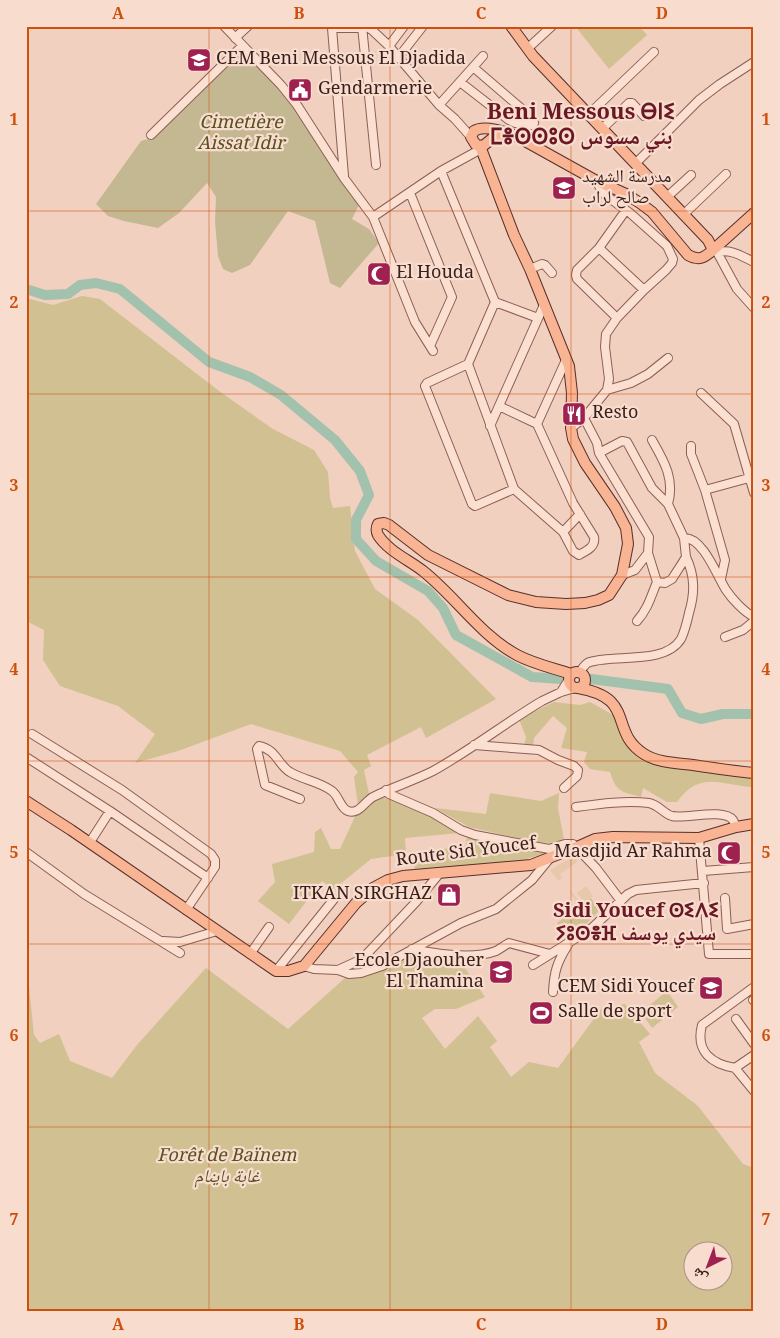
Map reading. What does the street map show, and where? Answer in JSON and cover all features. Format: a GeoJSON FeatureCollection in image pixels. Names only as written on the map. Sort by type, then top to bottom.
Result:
{"type":"FeatureCollection","features":[{"type":"Feature","properties":{"kind":"main road"},"geometry":{"type":"LineString","coordinates":[[511,26],[527,49],[708,240],[715,251]]}},
{"type":"Feature","properties":{"kind":"main road"},"geometry":{"type":"LineString","coordinates":[[478,132],[494,129],[508,132],[595,180],[626,194],[652,212],[688,255],[695,258],[701,259],[715,251],[754,213]]}},
{"type":"Feature","properties":{"kind":"main road"},"geometry":{"type":"LineString","coordinates":[[478,132],[473,143],[483,145],[508,132]]}},
{"type":"Feature","properties":{"kind":"main road"},"geometry":{"type":"LineString","coordinates":[[478,132],[488,133],[483,145],[488,167],[514,235],[530,269],[569,366],[572,392],[571,428],[573,439],[586,463],[616,507],[626,528],[628,544],[622,575],[609,595],[598,600],[566,604],[536,602],[508,596],[428,555],[389,524],[384,522],[378,524],[376,532],[390,547],[435,581],[464,612],[497,642],[530,660],[576,680],[614,704],[627,736],[632,744],[646,756],[754,774]]}},
{"type":"Feature","properties":{"kind":"main road"},"geometry":{"type":"LineString","coordinates":[[26,801],[90,842],[276,971],[288,971],[304,966]]}},
{"type":"Feature","properties":{"kind":"main road","name":"Route Sid Youcef"},"geometry":{"type":"LineString","coordinates":[[304,966],[356,903],[373,888],[388,880],[403,876],[531,865],[595,839],[613,837],[699,838],[736,827],[754,824]]}},
{"type":"Feature","properties":{"kind":"street"},"geometry":{"type":"LineString","coordinates":[[224,26],[281,85],[297,105],[344,178],[374,217],[415,322],[432,348],[452,297],[410,193]]}},
{"type":"Feature","properties":{"kind":"street"},"geometry":{"type":"LineString","coordinates":[[235,38],[248,26]]}},
{"type":"Feature","properties":{"kind":"street"},"geometry":{"type":"LineString","coordinates":[[389,46],[404,26]]}},
{"type":"Feature","properties":{"kind":"street"},"geometry":{"type":"LineString","coordinates":[[398,58],[423,26]]}},
{"type":"Feature","properties":{"kind":"street"},"geometry":{"type":"LineString","coordinates":[[527,49],[552,26]]}},
{"type":"Feature","properties":{"kind":"street"},"geometry":{"type":"LineString","coordinates":[[363,27],[376,165]]}},
{"type":"Feature","properties":{"kind":"street"},"geometry":{"type":"LineString","coordinates":[[344,178],[332,28],[363,27],[373,31],[389,46],[439,105],[455,119],[478,132]]}},
{"type":"Feature","properties":{"kind":"street"},"geometry":{"type":"LineString","coordinates":[[151,135],[242,46]]}},
{"type":"Feature","properties":{"kind":"street"},"geometry":{"type":"LineString","coordinates":[[588,115],[654,52]]}},
{"type":"Feature","properties":{"kind":"street"},"geometry":{"type":"LineString","coordinates":[[439,105],[483,56]]}},
{"type":"Feature","properties":{"kind":"street"},"geometry":{"type":"LineString","coordinates":[[636,164],[699,100],[754,62]]}},
{"type":"Feature","properties":{"kind":"street"},"geometry":{"type":"LineString","coordinates":[[460,82],[509,120],[515,123],[532,125],[534,123],[522,109],[474,67]]}},
{"type":"Feature","properties":{"kind":"street"},"geometry":{"type":"LineString","coordinates":[[602,129],[629,103],[644,116]]}},
{"type":"Feature","properties":{"kind":"street"},"geometry":{"type":"LineString","coordinates":[[374,217],[483,145]]}},
{"type":"Feature","properties":{"kind":"street"},"geometry":{"type":"LineString","coordinates":[[441,171],[495,302],[468,364],[427,383],[426,386],[472,504],[476,506],[514,489]]}},
{"type":"Feature","properties":{"kind":"street"},"geometry":{"type":"LineString","coordinates":[[683,215],[726,174]]}},
{"type":"Feature","properties":{"kind":"street"},"geometry":{"type":"LineString","coordinates":[[667,197],[691,175]]}},
{"type":"Feature","properties":{"kind":"street"},"geometry":{"type":"LineString","coordinates":[[571,428],[584,418],[607,390],[609,379],[606,334],[644,290],[672,263],[672,254],[667,246],[626,210],[605,195],[595,180]]}},
{"type":"Feature","properties":{"kind":"street"},"geometry":{"type":"LineString","coordinates":[[618,318],[576,277],[577,270],[599,248],[626,210]]}},
{"type":"Feature","properties":{"kind":"street"},"geometry":{"type":"LineString","coordinates":[[599,248],[644,290]]}},
{"type":"Feature","properties":{"kind":"street"},"geometry":{"type":"LineString","coordinates":[[754,262],[742,255],[726,250],[715,251],[737,289],[754,308]]}},
{"type":"Feature","properties":{"kind":"street"},"geometry":{"type":"LineString","coordinates":[[530,269],[542,264],[552,274]]}},
{"type":"Feature","properties":{"kind":"street"},"geometry":{"type":"LineString","coordinates":[[495,302],[538,318]]}},
{"type":"Feature","properties":{"kind":"street"},"geometry":{"type":"LineString","coordinates":[[490,426],[544,306]]}},
{"type":"Feature","properties":{"kind":"street"},"geometry":{"type":"LineString","coordinates":[[607,390],[631,384],[648,374],[668,358]]}},
{"type":"Feature","properties":{"kind":"street"},"geometry":{"type":"LineString","coordinates":[[537,424],[566,360]]}},
{"type":"Feature","properties":{"kind":"street"},"geometry":{"type":"LineString","coordinates":[[468,364],[514,489],[562,532],[576,554],[579,555],[593,546],[595,542],[594,537],[559,474],[537,424],[499,406]]}},
{"type":"Feature","properties":{"kind":"street"},"geometry":{"type":"LineString","coordinates":[[701,394],[734,424],[754,493]]}},
{"type":"Feature","properties":{"kind":"street"},"geometry":{"type":"LineString","coordinates":[[584,418],[597,443],[599,453],[649,537],[648,553],[656,582],[651,600],[637,621]]}},
{"type":"Feature","properties":{"kind":"street"},"geometry":{"type":"LineString","coordinates":[[652,440],[666,466],[670,479],[671,492],[668,504]]}},
{"type":"Feature","properties":{"kind":"street"},"geometry":{"type":"LineString","coordinates":[[300,799],[265,784],[257,749],[259,746],[264,747],[278,758],[288,772],[320,783],[334,792],[343,807],[349,811],[358,810],[370,799],[433,770],[518,716],[561,692],[576,680],[590,662],[662,653],[675,646],[681,639],[685,628],[693,594],[694,581],[686,557],[684,538],[668,504],[652,488],[625,441],[599,453]]}},
{"type":"Feature","properties":{"kind":"street"},"geometry":{"type":"LineString","coordinates":[[691,446],[691,454],[705,490],[725,560],[721,580]]}},
{"type":"Feature","properties":{"kind":"street"},"geometry":{"type":"LineString","coordinates":[[705,490],[749,478]]}},
{"type":"Feature","properties":{"kind":"street"},"geometry":{"type":"LineString","coordinates":[[562,532],[580,514]]}},
{"type":"Feature","properties":{"kind":"street"},"geometry":{"type":"LineString","coordinates":[[684,538],[689,538],[701,547],[726,591],[754,619],[743,630],[725,637]]}},
{"type":"Feature","properties":{"kind":"street"},"geometry":{"type":"LineString","coordinates":[[622,575],[635,570],[648,553]]}},
{"type":"Feature","properties":{"kind":"street"},"geometry":{"type":"LineString","coordinates":[[656,582],[665,583],[672,579],[686,557]]}},
{"type":"Feature","properties":{"kind":"street"},"geometry":{"type":"LineString","coordinates":[[32,734],[122,790],[211,854],[215,860],[215,867],[186,910]]}},
{"type":"Feature","properties":{"kind":"street"},"geometry":{"type":"LineString","coordinates":[[474,745],[539,750],[574,766],[578,770],[577,776],[564,788]]}},
{"type":"Feature","properties":{"kind":"street"},"geometry":{"type":"LineString","coordinates":[[26,757],[110,811],[208,878]]}},
{"type":"Feature","properties":{"kind":"street"},"geometry":{"type":"LineString","coordinates":[[386,790],[389,794],[433,813],[462,830],[475,835],[548,850],[565,844],[573,844],[596,868],[621,901]]}},
{"type":"Feature","properties":{"kind":"street"},"geometry":{"type":"LineString","coordinates":[[576,807],[608,803],[650,803],[660,807],[672,816],[728,816],[736,827]]}},
{"type":"Feature","properties":{"kind":"street"},"geometry":{"type":"LineString","coordinates":[[90,842],[110,811]]}},
{"type":"Feature","properties":{"kind":"street"},"geometry":{"type":"LineString","coordinates":[[699,838],[709,954],[754,954]]}},
{"type":"Feature","properties":{"kind":"street"},"geometry":{"type":"LineString","coordinates":[[26,852],[84,894],[180,953]]}},
{"type":"Feature","properties":{"kind":"street"},"geometry":{"type":"LineString","coordinates":[[304,966],[314,969],[338,970],[349,974],[361,973],[382,966],[461,923],[496,909],[532,880],[550,858]]}},
{"type":"Feature","properties":{"kind":"street"},"geometry":{"type":"LineString","coordinates":[[703,871],[754,867]]}},
{"type":"Feature","properties":{"kind":"street"},"geometry":{"type":"LineString","coordinates":[[338,970],[362,959],[416,902],[439,874]]}},
{"type":"Feature","properties":{"kind":"street"},"geometry":{"type":"LineString","coordinates":[[533,966],[592,928],[636,890],[704,883]]}},
{"type":"Feature","properties":{"kind":"street"},"geometry":{"type":"LineString","coordinates":[[725,898],[727,929],[754,924]]}},
{"type":"Feature","properties":{"kind":"street"},"geometry":{"type":"LineString","coordinates":[[276,971],[334,899]]}},
{"type":"Feature","properties":{"kind":"street"},"geometry":{"type":"LineString","coordinates":[[250,954],[269,927]]}},
{"type":"Feature","properties":{"kind":"street"},"geometry":{"type":"LineString","coordinates":[[163,942],[180,942],[217,931]]}},
{"type":"Feature","properties":{"kind":"street"},"geometry":{"type":"LineString","coordinates":[[553,992],[554,974],[558,959],[571,941]]}},
{"type":"Feature","properties":{"kind":"street"},"geometry":{"type":"LineString","coordinates":[[412,949],[433,953],[468,955],[495,951],[509,943],[550,954]]}},
{"type":"Feature","properties":{"kind":"street"},"geometry":{"type":"LineString","coordinates":[[754,987],[702,1025],[700,1034],[700,1043],[713,1061],[736,1068],[754,1091]]}},
{"type":"Feature","properties":{"kind":"street"},"geometry":{"type":"LineString","coordinates":[[736,1019],[754,1044]]}},
{"type":"Feature","properties":{"kind":"street"},"geometry":{"type":"LineString","coordinates":[[736,1068],[754,1055]]}},
{"type":"Feature","properties":{"kind":"shaded area"},"geometry":{"type":"Polygon","coordinates":[[[574,856],[578,861],[560,874],[562,878],[559,881],[550,870],[574,856]]]}},
{"type":"Feature","properties":{"kind":"shaded area"},"geometry":{"type":"Polygon","coordinates":[[[586,886],[593,896],[584,902],[577,893],[586,886]]]}},
{"type":"Feature","properties":{"kind":"shaded area"},"geometry":{"type":"Polygon","coordinates":[[[572,892],[581,904],[567,914],[565,910],[577,902],[570,893],[572,892]]]}},
{"type":"Feature","properties":{"kind":"green space"},"geometry":{"type":"Polygon","coordinates":[[[575,26],[639,26],[647,35],[609,69],[575,26]]]}},
{"type":"Feature","properties":{"kind":"green space","name":"Cimetière Aissat Idir"},"geometry":{"type":"Polygon","coordinates":[[[243,49],[295,105],[359,205],[352,219],[369,229],[379,243],[340,288],[330,283],[315,221],[288,211],[250,265],[232,273],[223,269],[218,256],[215,222],[216,197],[207,183],[179,213],[158,228],[108,216],[96,204],[141,141],[155,137],[243,49]]]}},
{"type":"Feature","properties":{"kind":"green space"},"geometry":{"type":"Polygon","coordinates":[[[82,296],[100,299],[219,391],[273,429],[314,450],[328,472],[330,498],[333,508],[350,506],[355,551],[375,589],[418,620],[496,699],[426,738],[421,727],[367,755],[371,766],[364,770],[369,794],[358,805],[354,777],[358,772],[340,751],[251,724],[178,751],[135,763],[155,734],[118,706],[60,686],[43,660],[44,630],[26,621],[26,298],[53,305],[82,296]]]}},
{"type":"Feature","properties":{"kind":"green space"},"geometry":{"type":"Polygon","coordinates":[[[554,702],[580,705],[590,702],[615,716],[633,751],[754,777],[754,787],[703,782],[686,792],[677,802],[667,802],[643,788],[641,797],[624,792],[617,787],[610,772],[590,769],[584,762],[587,752],[561,748],[567,728],[553,716],[534,738],[533,748],[524,746],[526,737],[519,719],[554,702]]]}},
{"type":"Feature","properties":{"kind":"green space"},"geometry":{"type":"Polygon","coordinates":[[[490,793],[541,801],[559,793],[558,808],[564,840],[549,843],[534,842],[469,827],[435,808],[486,814],[490,793]]]}},
{"type":"Feature","properties":{"kind":"green space"},"geometry":{"type":"Polygon","coordinates":[[[376,796],[387,799],[388,796],[430,815],[459,833],[405,838],[406,854],[371,859],[334,889],[322,881],[289,924],[258,901],[275,882],[272,864],[314,852],[315,832],[321,828],[331,849],[340,849],[358,810],[376,796]]]}},
{"type":"Feature","properties":{"kind":"green space"},"geometry":{"type":"Polygon","coordinates":[[[467,836],[552,852],[522,860],[415,870],[413,853],[466,846],[467,836]]]}},
{"type":"Feature","properties":{"kind":"green space"},"geometry":{"type":"Polygon","coordinates":[[[591,898],[599,911],[584,926],[568,937],[557,923],[591,898]]]}},
{"type":"Feature","properties":{"kind":"green space","name":"Forêt de Baïnem غابة باينام"},"geometry":{"type":"Polygon","coordinates":[[[412,952],[458,958],[485,997],[456,1009],[435,1009],[422,1018],[445,1049],[478,1016],[497,1041],[490,1047],[511,1077],[529,1062],[558,1068],[601,1009],[625,1004],[650,1034],[639,1042],[655,1073],[698,1106],[743,1164],[754,1168],[754,1312],[26,1312],[26,982],[29,987],[34,1035],[40,1043],[59,1034],[70,1061],[112,1078],[137,1045],[206,968],[288,1029],[346,977],[364,976],[388,966],[412,952]]]}},
{"type":"Feature","properties":{"kind":"green space"},"geometry":{"type":"Polygon","coordinates":[[[667,991],[678,1007],[652,1028],[641,1012],[667,991]]]}},
{"type":"Feature","properties":{"kind":"waterway"},"geometry":{"type":"LineString","coordinates":[[26,289],[45,295],[68,294],[80,285],[96,283],[120,289],[209,362],[250,377],[281,395],[335,440],[360,471],[369,495],[356,520],[356,539],[376,561],[428,591],[443,608],[456,635],[532,677],[561,679]]}},
{"type":"Feature","properties":{"kind":"waterway"},"geometry":{"type":"LineString","coordinates":[[591,679],[668,689],[682,713],[701,719],[723,714],[754,714]]}},
{"type":"Feature","properties":{"kind":"place","name":"CEM Beni Messous El Djadida"},"geometry":{"type":"Point","coordinates":[199,60]}},
{"type":"Feature","properties":{"kind":"place","name":"Gendarmerie"},"geometry":{"type":"Point","coordinates":[300,90]}},
{"type":"Feature","properties":{"kind":"place","name":"مدرسة الشهيد صالح لراب"},"geometry":{"type":"Point","coordinates":[564,188]}},
{"type":"Feature","properties":{"kind":"place","name":"El Houda"},"geometry":{"type":"Point","coordinates":[379,274]}},
{"type":"Feature","properties":{"kind":"place","name":"Resto"},"geometry":{"type":"Point","coordinates":[574,414]}},
{"type":"Feature","properties":{"kind":"place","name":"Masdjid Ar Rahma"},"geometry":{"type":"Point","coordinates":[729,853]}},
{"type":"Feature","properties":{"kind":"place","name":"ITKAN SIRGHAZ"},"geometry":{"type":"Point","coordinates":[449,895]}},
{"type":"Feature","properties":{"kind":"place","name":"Ecole Djaouher El Thamina"},"geometry":{"type":"Point","coordinates":[501,972]}},
{"type":"Feature","properties":{"kind":"place","name":"CEM Sidi Youcef"},"geometry":{"type":"Point","coordinates":[711,988]}},
{"type":"Feature","properties":{"kind":"place","name":"Salle de sport"},"geometry":{"type":"Point","coordinates":[541,1013]}},
{"type":"Feature","properties":{"kind":"district","name":"Beni Messous ⴱⵏⵉ ⵎⴻⵙⵙⵓⵙ بني مسوس"},"geometry":{"type":"Point","coordinates":[581,126]}},
{"type":"Feature","properties":{"kind":"district","name":"Sidi Youcef ⵙⵉⴷⵉ ⵢⵓⵙⴻⴼ سيدي يوسف"},"geometry":{"type":"Point","coordinates":[636,924]}}]}
